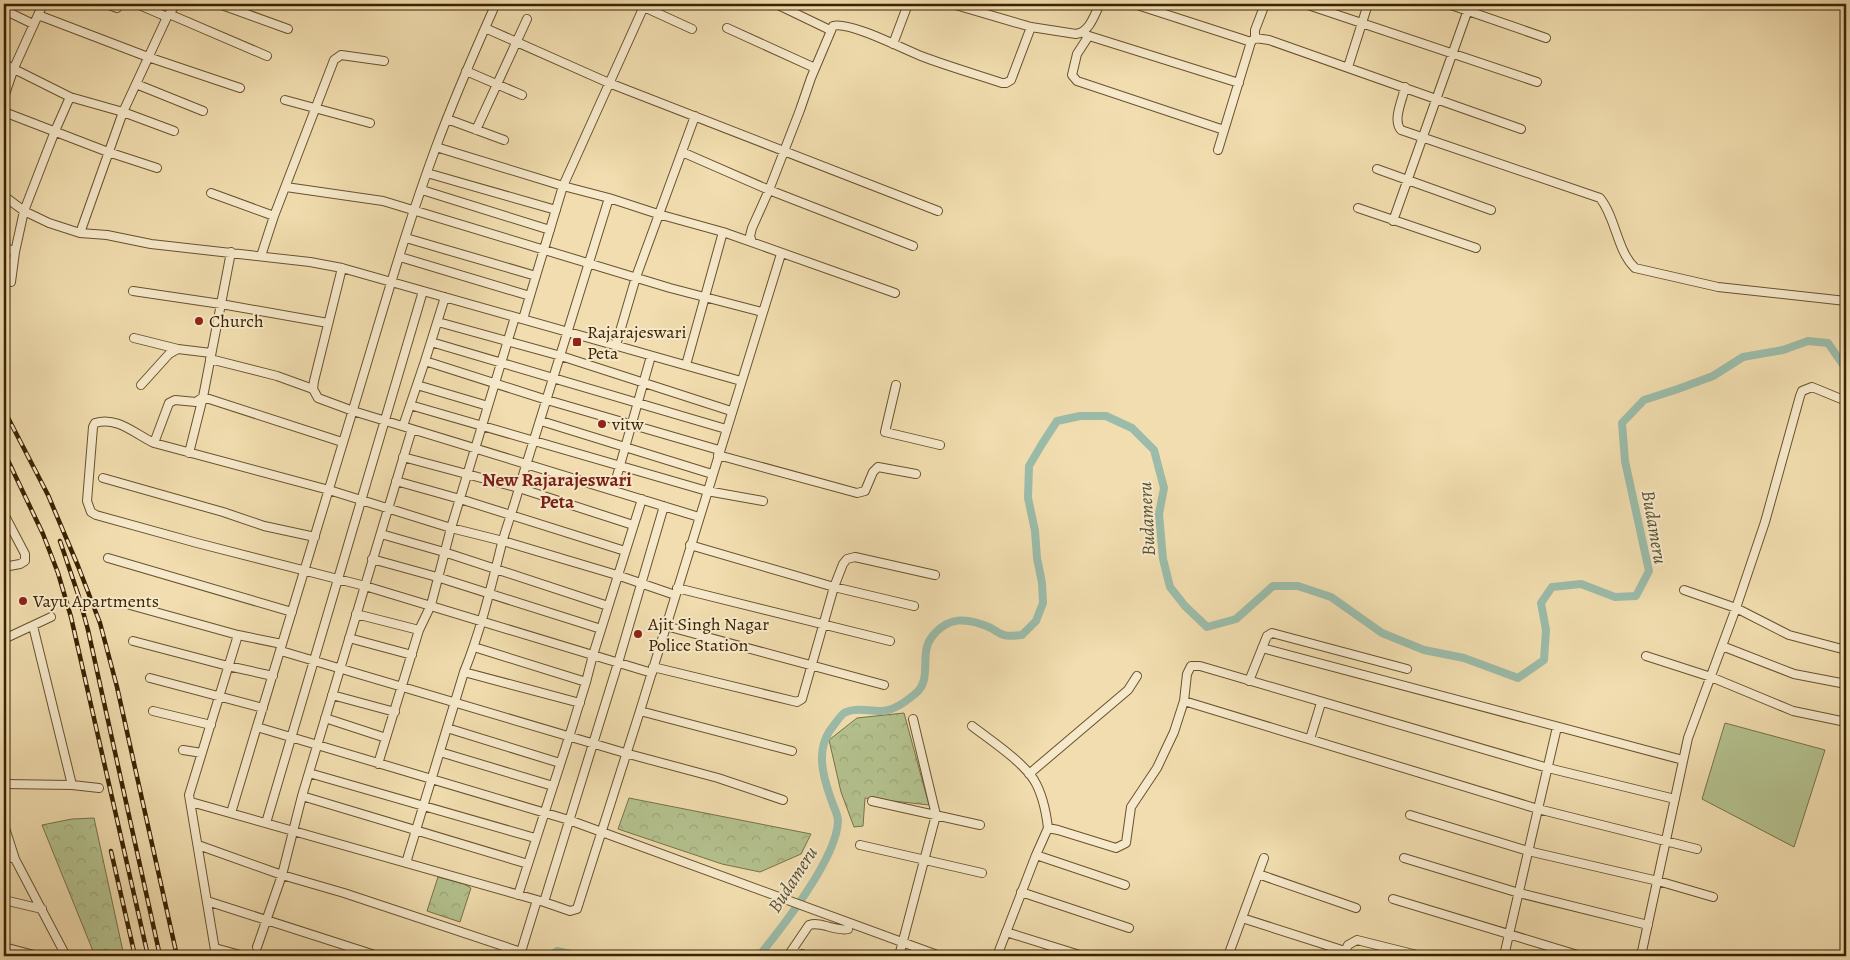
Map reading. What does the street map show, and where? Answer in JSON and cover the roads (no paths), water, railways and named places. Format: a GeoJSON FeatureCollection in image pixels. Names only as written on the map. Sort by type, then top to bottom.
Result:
{"type":"FeatureCollection","features":[{"type":"Feature","properties":{"kind":"street"},"geometry":{"type":"LineString","coordinates":[[4,97],[14,68],[43,4]]}},
{"type":"Feature","properties":{"kind":"street"},"geometry":{"type":"LineString","coordinates":[[107,4],[116,8],[120,4]]}},
{"type":"Feature","properties":{"kind":"street"},"geometry":{"type":"LineString","coordinates":[[137,4],[267,56]]}},
{"type":"Feature","properties":{"kind":"street"},"geometry":{"type":"LineString","coordinates":[[80,233],[123,112],[148,56],[176,4]]}},
{"type":"Feature","properties":{"kind":"street"},"geometry":{"type":"LineString","coordinates":[[219,4],[288,30]]}},
{"type":"Feature","properties":{"kind":"street"},"geometry":{"type":"LineString","coordinates":[[776,4],[830,30]]}},
{"type":"Feature","properties":{"kind":"street"},"geometry":{"type":"LineString","coordinates":[[794,12],[797,4]]}},
{"type":"Feature","properties":{"kind":"street"},"geometry":{"type":"LineString","coordinates":[[893,44],[908,4]]}},
{"type":"Feature","properties":{"kind":"street"},"geometry":{"type":"LineString","coordinates":[[952,4],[1032,27],[1085,35],[1239,83]]}},
{"type":"Feature","properties":{"kind":"street"},"geometry":{"type":"LineString","coordinates":[[1100,4],[1074,62],[1072,75],[1074,79],[1224,130]]}},
{"type":"Feature","properties":{"kind":"street"},"geometry":{"type":"LineString","coordinates":[[1134,4],[1253,40],[1269,40],[1521,129]]}},
{"type":"Feature","properties":{"kind":"street"},"geometry":{"type":"LineString","coordinates":[[1218,150],[1255,30],[1265,4]]}},
{"type":"Feature","properties":{"kind":"street"},"geometry":{"type":"LineString","coordinates":[[1305,4],[1537,82]]}},
{"type":"Feature","properties":{"kind":"street"},"geometry":{"type":"LineString","coordinates":[[1348,67],[1368,4]]}},
{"type":"Feature","properties":{"kind":"street"},"geometry":{"type":"LineString","coordinates":[[1448,4],[1469,7],[1546,38]]}},
{"type":"Feature","properties":{"kind":"street"},"geometry":{"type":"LineString","coordinates":[[523,320],[563,186],[644,5],[692,29]]}},
{"type":"Feature","properties":{"kind":"street"},"geometry":{"type":"LineString","coordinates":[[1393,221],[1469,7]]}},
{"type":"Feature","properties":{"kind":"street"},"geometry":{"type":"LineString","coordinates":[[4,10],[33,24]]}},
{"type":"Feature","properties":{"kind":"street"},"geometry":{"type":"LineString","coordinates":[[231,814],[306,570],[342,442],[406,238],[436,147],[493,10]]}},
{"type":"Feature","properties":{"kind":"street"},"geometry":{"type":"LineString","coordinates":[[38,15],[240,88]]}},
{"type":"Feature","properties":{"kind":"street"},"geometry":{"type":"LineString","coordinates":[[476,130],[527,19]]}},
{"type":"Feature","properties":{"kind":"street"},"geometry":{"type":"LineString","coordinates":[[752,242],[750,236],[752,228],[785,151],[815,68],[833,26],[844,25],[921,56],[1006,83],[1011,80],[1032,27]]}},
{"type":"Feature","properties":{"kind":"street"},"geometry":{"type":"LineString","coordinates":[[485,28],[609,83],[938,211]]}},
{"type":"Feature","properties":{"kind":"street"},"geometry":{"type":"LineString","coordinates":[[726,28],[815,68]]}},
{"type":"Feature","properties":{"kind":"street"},"geometry":{"type":"LineString","coordinates":[[261,256],[274,216],[330,69],[337,56],[384,61]]}},
{"type":"Feature","properties":{"kind":"street"},"geometry":{"type":"LineString","coordinates":[[4,64],[70,97],[123,112],[174,131]]}},
{"type":"Feature","properties":{"kind":"street"},"geometry":{"type":"LineString","coordinates":[[466,71],[522,95]]}},
{"type":"Feature","properties":{"kind":"street"},"geometry":{"type":"LineString","coordinates":[[136,84],[203,110]]}},
{"type":"Feature","properties":{"kind":"street"},"geometry":{"type":"LineString","coordinates":[[1405,87],[1397,119],[1401,130],[1600,198],[1612,220],[1627,258],[1635,268],[1718,287],[1846,302]]}},
{"type":"Feature","properties":{"kind":"street"},"geometry":{"type":"LineString","coordinates":[[11,282],[24,211],[54,130],[70,97]]}},
{"type":"Feature","properties":{"kind":"street"},"geometry":{"type":"LineString","coordinates":[[286,100],[370,123]]}},
{"type":"Feature","properties":{"kind":"street"},"geometry":{"type":"LineString","coordinates":[[4,112],[108,152],[157,168]]}},
{"type":"Feature","properties":{"kind":"street"},"geometry":{"type":"LineString","coordinates":[[616,346],[636,277],[695,116]]}},
{"type":"Feature","properties":{"kind":"street"},"geometry":{"type":"LineString","coordinates":[[447,119],[504,140]]}},
{"type":"Feature","properties":{"kind":"street"},"geometry":{"type":"LineString","coordinates":[[436,147],[723,232],[895,294]]}},
{"type":"Feature","properties":{"kind":"street"},"geometry":{"type":"LineString","coordinates":[[682,152],[769,190],[913,246]]}},
{"type":"Feature","properties":{"kind":"street"},"geometry":{"type":"LineString","coordinates":[[1377,170],[1491,210]]}},
{"type":"Feature","properties":{"kind":"street"},"geometry":{"type":"LineString","coordinates":[[428,172],[556,210]]}},
{"type":"Feature","properties":{"kind":"street"},"geometry":{"type":"LineString","coordinates":[[286,188],[383,201],[636,277],[762,312]]}},
{"type":"Feature","properties":{"kind":"street"},"geometry":{"type":"LineString","coordinates":[[422,190],[550,230]]}},
{"type":"Feature","properties":{"kind":"street"},"geometry":{"type":"LineString","coordinates":[[210,193],[274,216]]}},
{"type":"Feature","properties":{"kind":"street"},"geometry":{"type":"LineString","coordinates":[[4,196],[24,211],[49,223],[80,233],[107,235],[151,244],[231,252],[342,268],[741,381]]}},
{"type":"Feature","properties":{"kind":"street"},"geometry":{"type":"LineString","coordinates":[[406,863],[464,672],[490,595],[518,488],[541,421],[609,198]]}},
{"type":"Feature","properties":{"kind":"street"},"geometry":{"type":"LineString","coordinates":[[1358,208],[1476,248]]}},
{"type":"Feature","properties":{"kind":"street"},"geometry":{"type":"LineString","coordinates":[[686,365],[723,232]]}},
{"type":"Feature","properties":{"kind":"street"},"geometry":{"type":"LineString","coordinates":[[406,238],[536,276]]}},
{"type":"Feature","properties":{"kind":"street"},"geometry":{"type":"LineString","coordinates":[[4,247],[15,252]]}},
{"type":"Feature","properties":{"kind":"street"},"geometry":{"type":"LineString","coordinates":[[189,453],[211,356],[231,252]]}},
{"type":"Feature","properties":{"kind":"street"},"geometry":{"type":"LineString","coordinates":[[191,802],[570,911],[577,909],[602,834],[625,753],[640,711],[781,254]]}},
{"type":"Feature","properties":{"kind":"street"},"geometry":{"type":"LineString","coordinates":[[400,257],[530,296]]}},
{"type":"Feature","properties":{"kind":"street"},"geometry":{"type":"LineString","coordinates":[[313,389],[342,268]]}},
{"type":"Feature","properties":{"kind":"street"},"geometry":{"type":"LineString","coordinates":[[133,291],[328,323]]}},
{"type":"Feature","properties":{"kind":"street"},"geometry":{"type":"LineString","coordinates":[[266,823],[423,291]]}},
{"type":"Feature","properties":{"kind":"street"},"geometry":{"type":"LineString","coordinates":[[402,426],[445,297]]}},
{"type":"Feature","properties":{"kind":"street"},"geometry":{"type":"LineString","coordinates":[[378,764],[419,630],[430,605],[451,528],[515,317]]}},
{"type":"Feature","properties":{"kind":"street"},"geometry":{"type":"LineString","coordinates":[[438,322],[561,356],[732,410]]}},
{"type":"Feature","properties":{"kind":"street"},"geometry":{"type":"LineString","coordinates":[[134,338],[211,356],[277,376],[313,389],[318,398],[352,411],[699,517]]}},
{"type":"Feature","properties":{"kind":"street"},"geometry":{"type":"LineString","coordinates":[[431,342],[726,429]]}},
{"type":"Feature","properties":{"kind":"street"},"geometry":{"type":"LineString","coordinates":[[141,385],[169,354],[178,349]]}},
{"type":"Feature","properties":{"kind":"street"},"geometry":{"type":"LineString","coordinates":[[613,490],[651,356]]}},
{"type":"Feature","properties":{"kind":"street"},"geometry":{"type":"LineString","coordinates":[[425,361],[631,426],[857,493],[865,491],[873,472],[878,467],[916,474]]}},
{"type":"Feature","properties":{"kind":"street"},"geometry":{"type":"LineString","coordinates":[[417,385],[488,406]]}},
{"type":"Feature","properties":{"kind":"street"},"geometry":{"type":"LineString","coordinates":[[896,385],[885,432],[940,445]]}},
{"type":"Feature","properties":{"kind":"street"},"geometry":{"type":"LineString","coordinates":[[1641,956],[1692,724],[1736,608],[1764,522],[1802,390],[1812,386],[1846,400]]}},
{"type":"Feature","properties":{"kind":"street"},"geometry":{"type":"LineString","coordinates":[[202,398],[342,442]]}},
{"type":"Feature","properties":{"kind":"street"},"geometry":{"type":"LineString","coordinates":[[154,443],[169,403],[175,400],[196,402],[202,398]]}},
{"type":"Feature","properties":{"kind":"street"},"geometry":{"type":"LineString","coordinates":[[410,405],[707,491],[763,502]]}},
{"type":"Feature","properties":{"kind":"street"},"geometry":{"type":"LineString","coordinates":[[541,421],[712,474]]}},
{"type":"Feature","properties":{"kind":"street"},"geometry":{"type":"LineString","coordinates":[[890,641],[823,625],[641,583],[503,541],[451,528],[329,490],[154,443],[115,422],[95,423],[91,437],[88,507],[91,512],[197,543],[339,578],[618,663],[797,702],[802,699],[812,665],[823,625],[834,587],[843,564],[851,557],[934,575]]}},
{"type":"Feature","properties":{"kind":"street"},"geometry":{"type":"LineString","coordinates":[[257,947],[282,875],[302,796],[412,429]]}},
{"type":"Feature","properties":{"kind":"street"},"geometry":{"type":"LineString","coordinates":[[403,457],[518,488],[633,525]]}},
{"type":"Feature","properties":{"kind":"street"},"geometry":{"type":"LineString","coordinates":[[103,478],[223,512],[264,526],[315,537]]}},
{"type":"Feature","properties":{"kind":"street"},"geometry":{"type":"LineString","coordinates":[[396,481],[625,551]]}},
{"type":"Feature","properties":{"kind":"street"},"geometry":{"type":"LineString","coordinates":[[518,895],[580,703],[601,628],[642,499]]}},
{"type":"Feature","properties":{"kind":"street"},"geometry":{"type":"LineString","coordinates":[[198,846],[282,875],[344,893],[521,954],[569,820],[664,506]]}},
{"type":"Feature","properties":{"kind":"street"},"geometry":{"type":"LineString","coordinates":[[4,514],[25,554],[25,561],[20,564],[4,567]]}},
{"type":"Feature","properties":{"kind":"street"},"geometry":{"type":"LineString","coordinates":[[381,534],[444,552],[608,606]]}},
{"type":"Feature","properties":{"kind":"street"},"geometry":{"type":"LineString","coordinates":[[690,546],[834,587],[914,606]]}},
{"type":"Feature","properties":{"kind":"street"},"geometry":{"type":"LineString","coordinates":[[108,558],[292,612]]}},
{"type":"Feature","properties":{"kind":"street"},"geometry":{"type":"LineString","coordinates":[[372,559],[437,576],[490,595],[601,628]]}},
{"type":"Feature","properties":{"kind":"street"},"geometry":{"type":"LineString","coordinates":[[1684,590],[1736,608],[1789,635],[1846,650]]}},
{"type":"Feature","properties":{"kind":"street"},"geometry":{"type":"LineString","coordinates":[[130,605],[282,648],[314,661],[569,737],[711,776],[783,800]]}},
{"type":"Feature","properties":{"kind":"street"},"geometry":{"type":"LineString","coordinates":[[356,614],[419,630]]}},
{"type":"Feature","properties":{"kind":"street"},"geometry":{"type":"LineString","coordinates":[[4,639],[51,617]]}},
{"type":"Feature","properties":{"kind":"street"},"geometry":{"type":"LineString","coordinates":[[33,626],[72,785]]}},
{"type":"Feature","properties":{"kind":"street"},"geometry":{"type":"LineString","coordinates":[[666,626],[884,685]]}},
{"type":"Feature","properties":{"kind":"street"},"geometry":{"type":"LineString","coordinates":[[1249,681],[1267,636],[1275,633],[1407,670]]}},
{"type":"Feature","properties":{"kind":"street"},"geometry":{"type":"LineString","coordinates":[[238,635],[190,795],[215,952],[244,956]]}},
{"type":"Feature","properties":{"kind":"street"},"geometry":{"type":"LineString","coordinates":[[349,638],[412,655]]}},
{"type":"Feature","properties":{"kind":"street"},"geometry":{"type":"LineString","coordinates":[[133,642],[273,676]]}},
{"type":"Feature","properties":{"kind":"street"},"geometry":{"type":"LineString","coordinates":[[1722,646],[1794,674],[1846,684]]}},
{"type":"Feature","properties":{"kind":"street"},"geometry":{"type":"LineString","coordinates":[[474,647],[586,682]]}},
{"type":"Feature","properties":{"kind":"street"},"geometry":{"type":"LineString","coordinates":[[1262,648],[1683,760]]}},
{"type":"Feature","properties":{"kind":"street"},"geometry":{"type":"LineString","coordinates":[[1646,656],[1711,677],[1793,711],[1846,722]]}},
{"type":"Feature","properties":{"kind":"street"},"geometry":{"type":"LineString","coordinates":[[1048,828],[1116,848],[1126,843],[1132,807],[1148,782],[1174,732],[1184,701],[1186,674],[1191,666],[1200,666],[1548,768],[1675,799]]}},
{"type":"Feature","properties":{"kind":"street"},"geometry":{"type":"LineString","coordinates":[[464,672],[580,703]]}},
{"type":"Feature","properties":{"kind":"street"},"geometry":{"type":"LineString","coordinates":[[1029,774],[1128,690],[1137,676]]}},
{"type":"Feature","properties":{"kind":"street"},"geometry":{"type":"LineString","coordinates":[[150,678],[263,708]]}},
{"type":"Feature","properties":{"kind":"street"},"geometry":{"type":"LineString","coordinates":[[332,695],[395,712]]}},
{"type":"Feature","properties":{"kind":"street"},"geometry":{"type":"LineString","coordinates":[[1184,701],[1538,809],[1667,840],[1697,850]]}},
{"type":"Feature","properties":{"kind":"street"},"geometry":{"type":"LineString","coordinates":[[1310,739],[1321,703]]}},
{"type":"Feature","properties":{"kind":"street"},"geometry":{"type":"LineString","coordinates":[[153,711],[211,725]]}},
{"type":"Feature","properties":{"kind":"street"},"geometry":{"type":"LineString","coordinates":[[640,711],[792,751]]}},
{"type":"Feature","properties":{"kind":"street"},"geometry":{"type":"LineString","coordinates":[[325,718],[386,738]]}},
{"type":"Feature","properties":{"kind":"street"},"geometry":{"type":"LineString","coordinates":[[899,956],[936,815],[913,719]]}},
{"type":"Feature","properties":{"kind":"street"},"geometry":{"type":"LineString","coordinates":[[972,726],[1029,774],[1040,792],[1045,806],[1048,828],[997,956]]}},
{"type":"Feature","properties":{"kind":"street"},"geometry":{"type":"LineString","coordinates":[[1504,956],[1557,727]]}},
{"type":"Feature","properties":{"kind":"street"},"geometry":{"type":"LineString","coordinates":[[257,728],[569,820],[602,834],[754,887],[849,925],[940,956]]}},
{"type":"Feature","properties":{"kind":"street"},"geometry":{"type":"LineString","coordinates":[[447,728],[560,763]]}},
{"type":"Feature","properties":{"kind":"street"},"geometry":{"type":"LineString","coordinates":[[183,750],[202,753]]}},
{"type":"Feature","properties":{"kind":"street"},"geometry":{"type":"LineString","coordinates":[[440,752],[553,786]]}},
{"type":"Feature","properties":{"kind":"street"},"geometry":{"type":"LineString","coordinates":[[309,772],[535,838]]}},
{"type":"Feature","properties":{"kind":"street"},"geometry":{"type":"LineString","coordinates":[[4,784],[72,785],[99,788]]}},
{"type":"Feature","properties":{"kind":"street"},"geometry":{"type":"LineString","coordinates":[[302,796],[528,864]]}},
{"type":"Feature","properties":{"kind":"street"},"geometry":{"type":"LineString","coordinates":[[872,801],[980,825]]}},
{"type":"Feature","properties":{"kind":"street"},"geometry":{"type":"LineString","coordinates":[[1410,815],[1528,851],[1713,897]]}},
{"type":"Feature","properties":{"kind":"street"},"geometry":{"type":"LineString","coordinates":[[4,825],[15,859],[66,956]]}},
{"type":"Feature","properties":{"kind":"street"},"geometry":{"type":"LineString","coordinates":[[860,845],[982,873]]}},
{"type":"Feature","properties":{"kind":"street"},"geometry":{"type":"LineString","coordinates":[[4,855],[15,859]]}},
{"type":"Feature","properties":{"kind":"street"},"geometry":{"type":"LineString","coordinates":[[1036,855],[1125,885]]}},
{"type":"Feature","properties":{"kind":"street"},"geometry":{"type":"LineString","coordinates":[[1228,956],[1264,858]]}},
{"type":"Feature","properties":{"kind":"street"},"geometry":{"type":"LineString","coordinates":[[1404,858],[1519,893],[1648,925]]}},
{"type":"Feature","properties":{"kind":"street"},"geometry":{"type":"LineString","coordinates":[[1258,874],[1356,908]]}},
{"type":"Feature","properties":{"kind":"street"},"geometry":{"type":"LineString","coordinates":[[1022,892],[1129,928]]}},
{"type":"Feature","properties":{"kind":"street"},"geometry":{"type":"LineString","coordinates":[[1393,899],[1581,956]]}},
{"type":"Feature","properties":{"kind":"street"},"geometry":{"type":"LineString","coordinates":[[4,900],[42,909]]}},
{"type":"Feature","properties":{"kind":"street"},"geometry":{"type":"LineString","coordinates":[[208,901],[378,956]]}},
{"type":"Feature","properties":{"kind":"street"},"geometry":{"type":"LineString","coordinates":[[1242,918],[1344,954],[1351,942],[1357,940],[1421,956]]}},
{"type":"Feature","properties":{"kind":"street"},"geometry":{"type":"LineString","coordinates":[[808,956],[790,954],[809,925],[818,924],[836,929],[849,925]]}},
{"type":"Feature","properties":{"kind":"street"},"geometry":{"type":"LineString","coordinates":[[1006,932],[1083,956]]}},
{"type":"Feature","properties":{"kind":"street"},"geometry":{"type":"LineString","coordinates":[[4,947],[15,953],[38,956]]}},
{"type":"Feature","properties":{"kind":"waterway","name":"Budameru"},"geometry":{"type":"LineString","coordinates":[[759,956],[807,891],[829,853],[835,836],[838,818],[825,780],[822,751],[828,733],[840,717],[844,713],[853,710],[882,711],[891,709],[904,703],[915,694],[923,682],[926,652],[931,638],[937,631],[951,622],[974,622],[1006,636],[1011,636],[1022,635],[1036,621],[1043,603],[1035,531],[1028,498],[1029,466],[1057,421],[1080,416],[1106,416],[1132,428],[1154,450],[1164,488],[1159,514],[1163,559],[1170,587],[1185,606],[1207,627],[1236,619],[1273,586],[1298,586],[1331,597],[1382,633],[1424,650],[1464,658],[1518,678],[1544,660],[1546,630],[1541,603],[1552,587],[1581,584],[1615,597],[1636,596],[1649,571],[1625,461],[1622,423],[1644,400],[1713,376],[1743,357],[1783,350],[1808,341],[1828,343],[1846,369]]}},
{"type":"Feature","properties":{"kind":"waterway","name":"Budameru"},"geometry":{"type":"LineString","coordinates":[[551,956],[557,951],[581,956]]}},
{"type":"Feature","properties":{"kind":"railway"},"geometry":{"type":"LineString","coordinates":[[4,410],[48,495],[100,623],[117,687],[177,956]]}},
{"type":"Feature","properties":{"kind":"railway"},"geometry":{"type":"LineString","coordinates":[[4,452],[43,534],[58,573],[71,617],[148,956]]}},
{"type":"Feature","properties":{"kind":"railway"},"geometry":{"type":"LineString","coordinates":[[60,541],[88,630],[160,956]]}},
{"type":"Feature","properties":{"kind":"railway"},"geometry":{"type":"LineString","coordinates":[[111,851],[135,956]]}},
{"type":"Feature","properties":{"kind":"place","name":"Church"},"geometry":{"type":"Point","coordinates":[199,321]}},
{"type":"Feature","properties":{"kind":"place","name":"Rajarajeswari Peta"},"geometry":{"type":"Point","coordinates":[577,342]}},
{"type":"Feature","properties":{"kind":"place","name":"vitw"},"geometry":{"type":"Point","coordinates":[602,424]}},
{"type":"Feature","properties":{"kind":"place","name":"Vayu Apartments"},"geometry":{"type":"Point","coordinates":[23,601]}},
{"type":"Feature","properties":{"kind":"place","name":"Ajit Singh Nagar Police Station"},"geometry":{"type":"Point","coordinates":[638,634]}},
{"type":"Feature","properties":{"kind":"district","name":"New Rajarajeswari Peta"},"geometry":{"type":"Point","coordinates":[557,490]}}]}
